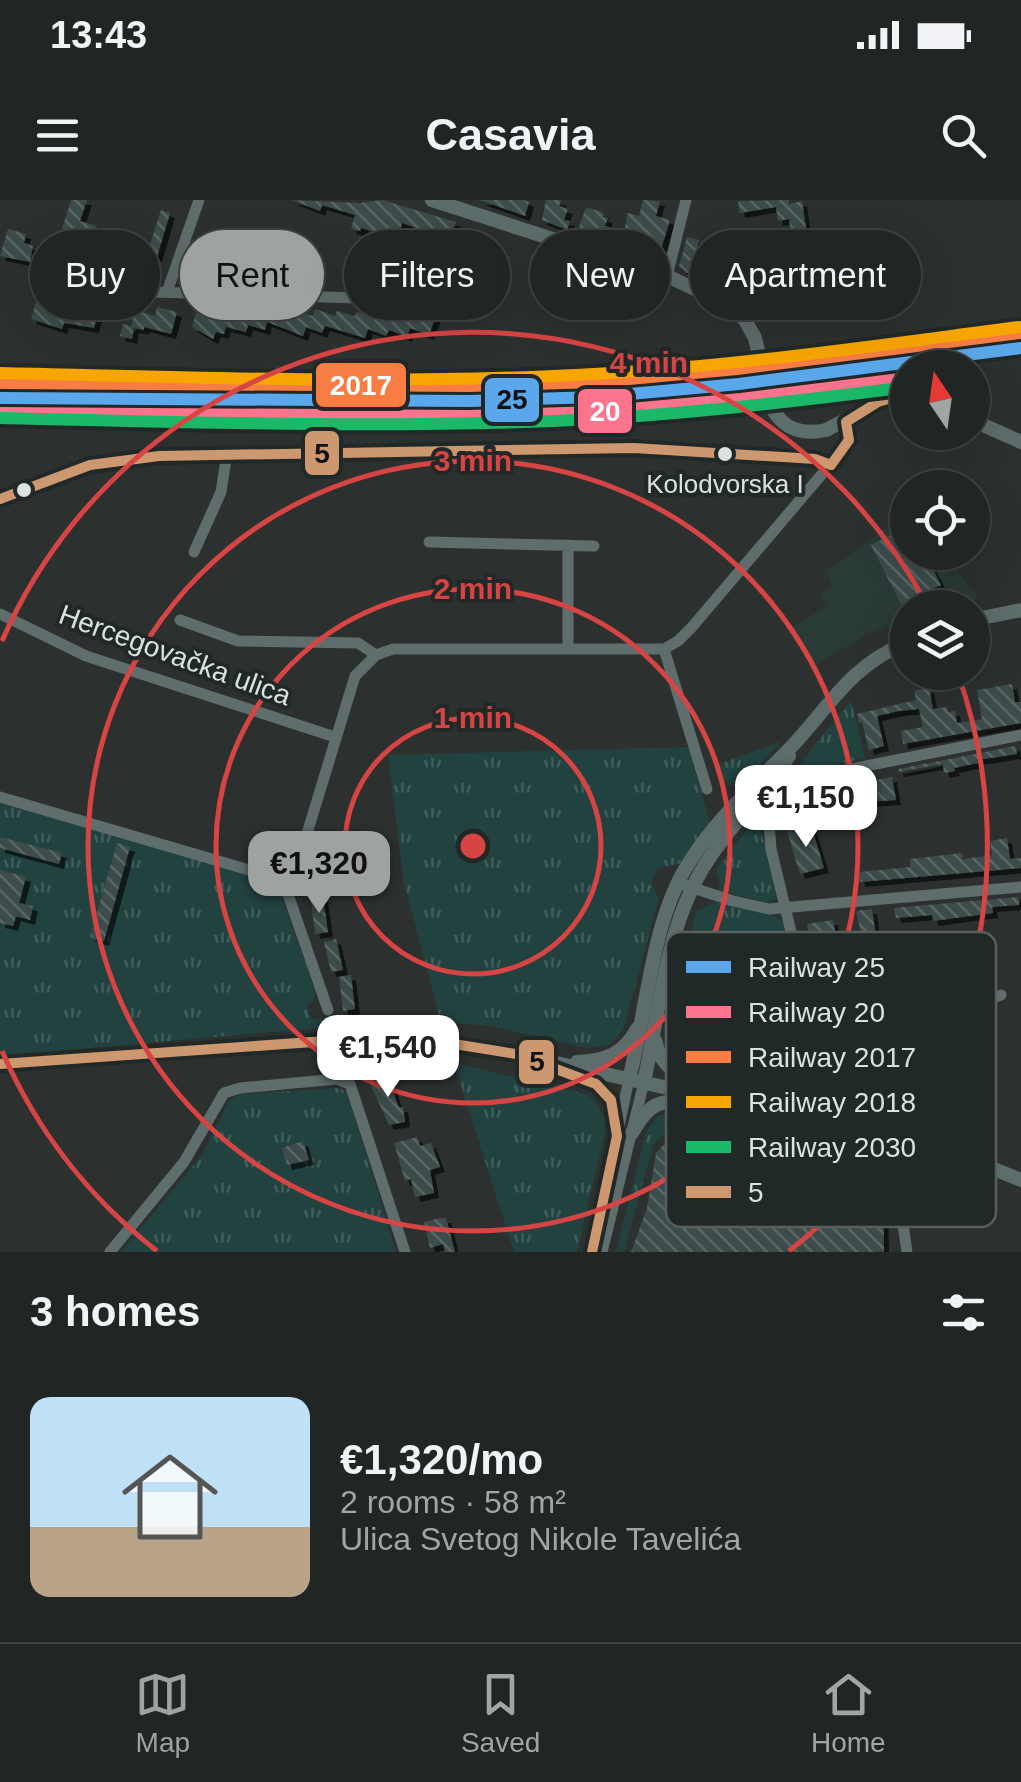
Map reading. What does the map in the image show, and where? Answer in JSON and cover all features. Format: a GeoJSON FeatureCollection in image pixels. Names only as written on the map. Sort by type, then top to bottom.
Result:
{"type":"FeatureCollection","features":[{"type":"Feature","properties":{"kind":"main road"},"geometry":{"type":"LineString","coordinates":[[432,200],[530,232]]}},
{"type":"Feature","properties":{"kind":"main road"},"geometry":{"type":"LineString","coordinates":[[670,278],[729,304],[745,320],[759,350],[772,408],[794,430],[814,432],[846,422],[890,397]]}},
{"type":"Feature","properties":{"kind":"main road"},"geometry":{"type":"LineString","coordinates":[[990,428],[1021,442]]}},
{"type":"Feature","properties":{"kind":"main road"},"geometry":{"type":"LineString","coordinates":[[990,616],[1021,610]]}},
{"type":"Feature","properties":{"kind":"main road"},"geometry":{"type":"LineString","coordinates":[[637,1080],[644,1015],[668,908],[856,671],[890,651]]}},
{"type":"Feature","properties":{"kind":"main road"},"geometry":{"type":"LineString","coordinates":[[676,932],[685,885]]}},
{"type":"Feature","properties":{"kind":"main road"},"geometry":{"type":"LineString","coordinates":[[637,1080],[654,1036],[666,974]]}},
{"type":"Feature","properties":{"kind":"main road"},"geometry":{"type":"LineString","coordinates":[[555,1062],[611,1057],[630,1042],[644,1015]]}},
{"type":"Feature","properties":{"kind":"main road"},"geometry":{"type":"LineString","coordinates":[[654,1036],[666,1064]]}},
{"type":"Feature","properties":{"kind":"main road"},"geometry":{"type":"LineString","coordinates":[[0,1064],[380,1038],[454,1042],[666,1087]]}},
{"type":"Feature","properties":{"kind":"main road"},"geometry":{"type":"LineString","coordinates":[[516,1054],[596,1084],[611,1100],[625,1134],[647,1112],[666,1101]]}},
{"type":"Feature","properties":{"kind":"main road"},"geometry":{"type":"LineString","coordinates":[[996,1169],[1021,1180]]}},
{"type":"Feature","properties":{"kind":"street"},"geometry":{"type":"LineString","coordinates":[[167,292],[200,200]]}},
{"type":"Feature","properties":{"kind":"street"},"geometry":{"type":"LineString","coordinates":[[670,264],[690,201]]}},
{"type":"Feature","properties":{"kind":"street"},"geometry":{"type":"LineString","coordinates":[[160,292],[344,297]]}},
{"type":"Feature","properties":{"kind":"street"},"geometry":{"type":"LineString","coordinates":[[0,797],[283,880],[294,874],[298,863],[355,676],[376,655],[393,649],[664,648],[678,641],[692,626],[830,465],[850,440],[846,422]]}},
{"type":"Feature","properties":{"kind":"street"},"geometry":{"type":"LineString","coordinates":[[0,499],[90,465],[226,452],[634,448],[815,459],[830,465]]}},
{"type":"Feature","properties":{"kind":"street"},"geometry":{"type":"LineString","coordinates":[[194,552],[221,492],[226,452]]}},
{"type":"Feature","properties":{"kind":"street"},"geometry":{"type":"LineString","coordinates":[[429,542],[594,546]]}},
{"type":"Feature","properties":{"kind":"street"},"geometry":{"type":"LineString","coordinates":[[568,545],[568,650]]}},
{"type":"Feature","properties":{"kind":"street","name":"Hercegovačka ulica"},"geometry":{"type":"LineString","coordinates":[[0,614],[86,656],[335,737]]}},
{"type":"Feature","properties":{"kind":"street"},"geometry":{"type":"LineString","coordinates":[[180,620],[238,641],[358,643],[376,655]]}},
{"type":"Feature","properties":{"kind":"street"},"geometry":{"type":"LineString","coordinates":[[664,648],[707,788]]}},
{"type":"Feature","properties":{"kind":"street"},"geometry":{"type":"LineString","coordinates":[[792,932],[771,850],[769,824],[811,777],[1021,735]]}},
{"type":"Feature","properties":{"kind":"street"},"geometry":{"type":"LineString","coordinates":[[283,880],[328,1010]]}},
{"type":"Feature","properties":{"kind":"street"},"geometry":{"type":"LineString","coordinates":[[685,885],[751,906],[786,908],[1021,887]]}},
{"type":"Feature","properties":{"kind":"street"},"geometry":{"type":"LineString","coordinates":[[996,997],[1001,995]]}},
{"type":"Feature","properties":{"kind":"street"},"geometry":{"type":"LineString","coordinates":[[110,1252],[184,1162],[224,1093],[240,1088],[338,1079],[350,1084],[406,1252]]}},
{"type":"Feature","properties":{"kind":"street"},"geometry":{"type":"LineString","coordinates":[[602,1252],[637,1080]]}},
{"type":"Feature","properties":{"kind":"street"},"geometry":{"type":"LineString","coordinates":[[592,1252],[625,1134]]}},
{"type":"Feature","properties":{"kind":"street"},"geometry":{"type":"LineString","coordinates":[[904,1227],[908,1252]]}},
{"type":"Feature","properties":{"kind":"shaded area"},"geometry":{"type":"Polygon","coordinates":[[[890,525],[890,570],[957,570],[972,590],[890,590],[890,625],[813,666],[786,630],[826,607],[820,594],[833,587],[825,572],[890,525]]]}},
{"type":"Feature","properties":{"kind":"green space"},"geometry":{"type":"Polygon","coordinates":[[[851,700],[865,758],[805,774],[764,819],[761,832],[778,885],[778,897],[769,903],[718,890],[719,865],[851,700]]]}},
{"type":"Feature","properties":{"kind":"green space"},"geometry":{"type":"Polygon","coordinates":[[[782,741],[738,788],[728,784],[714,766],[782,741]]]}},
{"type":"Feature","properties":{"kind":"green space"},"geometry":{"type":"Polygon","coordinates":[[[690,747],[710,823],[682,863],[657,868],[651,883],[659,898],[623,1030],[609,1045],[588,1048],[492,1026],[441,1022],[404,883],[388,755],[690,747]]]}},
{"type":"Feature","properties":{"kind":"green space"},"geometry":{"type":"Polygon","coordinates":[[[833,775],[840,817],[774,834],[796,797],[813,783],[833,775]]]}},
{"type":"Feature","properties":{"kind":"green space"},"geometry":{"type":"Polygon","coordinates":[[[0,803],[181,852],[271,883],[280,892],[315,991],[315,998],[307,1005],[312,1020],[331,1017],[338,1033],[316,1028],[0,1056],[0,803]]]}},
{"type":"Feature","properties":{"kind":"green space"},"geometry":{"type":"Polygon","coordinates":[[[715,902],[770,913],[786,923],[787,932],[691,932],[696,911],[715,902]]]}},
{"type":"Feature","properties":{"kind":"green space"},"geometry":{"type":"Polygon","coordinates":[[[454,1063],[582,1093],[597,1104],[605,1133],[577,1252],[514,1252],[454,1063]]]}},
{"type":"Feature","properties":{"kind":"green space"},"geometry":{"type":"Polygon","coordinates":[[[339,1088],[347,1092],[396,1252],[121,1252],[202,1155],[229,1101],[240,1094],[339,1088]]]}},
{"type":"Feature","properties":{"kind":"green space"},"geometry":{"type":"Polygon","coordinates":[[[666,1114],[666,1132],[653,1145],[624,1252],[616,1252],[646,1132],[657,1117],[666,1114]]]}},
{"type":"Feature","properties":{"kind":"building"},"geometry":{"type":"Polygon","coordinates":[[[71,200],[87,200],[80,221],[97,226],[96,230],[62,229],[71,200]]]}},
{"type":"Feature","properties":{"kind":"building"},"geometry":{"type":"Polygon","coordinates":[[[292,200],[382,200],[456,222],[453,230],[422,230],[402,223],[400,230],[356,230],[351,229],[355,215],[322,205],[320,211],[292,200]]]}},
{"type":"Feature","properties":{"kind":"building"},"geometry":{"type":"Polygon","coordinates":[[[480,200],[524,200],[529,202],[525,216],[480,200]]]}},
{"type":"Feature","properties":{"kind":"building"},"geometry":{"type":"Polygon","coordinates":[[[546,200],[561,200],[559,206],[568,209],[564,220],[570,221],[567,230],[542,220],[546,200]]]}},
{"type":"Feature","properties":{"kind":"building"},"geometry":{"type":"Polygon","coordinates":[[[643,200],[660,201],[656,216],[670,220],[667,230],[624,230],[628,213],[639,216],[643,200]]]}},
{"type":"Feature","properties":{"kind":"building"},"geometry":{"type":"Polygon","coordinates":[[[738,201],[802,201],[806,230],[790,230],[789,219],[778,221],[776,207],[740,213],[738,201]]]}},
{"type":"Feature","properties":{"kind":"building"},"geometry":{"type":"Polygon","coordinates":[[[586,207],[604,213],[603,217],[608,218],[605,226],[618,230],[578,230],[586,207]]]}},
{"type":"Feature","properties":{"kind":"building"},"geometry":{"type":"Polygon","coordinates":[[[161,210],[170,213],[160,247],[160,230],[155,230],[161,210]]]}},
{"type":"Feature","properties":{"kind":"building"},"geometry":{"type":"Polygon","coordinates":[[[8,229],[26,234],[24,243],[30,245],[30,262],[0,256],[8,229]]]}},
{"type":"Feature","properties":{"kind":"building"},"geometry":{"type":"Polygon","coordinates":[[[687,237],[690,272],[687,273],[679,266],[687,237]]]}},
{"type":"Feature","properties":{"kind":"building"},"geometry":{"type":"Polygon","coordinates":[[[160,308],[177,312],[171,334],[144,327],[134,328],[132,339],[120,336],[123,324],[131,326],[132,320],[160,320],[160,308]]]}},
{"type":"Feature","properties":{"kind":"building"},"geometry":{"type":"Polygon","coordinates":[[[337,311],[344,313],[344,320],[435,320],[429,335],[410,328],[407,337],[389,330],[386,336],[368,329],[365,338],[325,326],[322,333],[306,327],[303,336],[267,322],[265,330],[248,325],[246,332],[226,327],[224,334],[216,332],[213,339],[192,327],[194,320],[324,320],[324,312],[335,316],[337,311]]]}},
{"type":"Feature","properties":{"kind":"building"},"geometry":{"type":"Polygon","coordinates":[[[34,320],[96,320],[94,328],[64,323],[62,329],[34,320]]]}},
{"type":"Feature","properties":{"kind":"building"},"geometry":{"type":"Polygon","coordinates":[[[890,535],[890,570],[933,570],[941,585],[930,590],[894,590],[871,545],[890,535]]]}},
{"type":"Feature","properties":{"kind":"building"},"geometry":{"type":"Polygon","coordinates":[[[1012,684],[1015,702],[1021,702],[1021,723],[903,744],[901,731],[923,727],[919,709],[899,711],[877,716],[884,746],[869,750],[857,714],[916,700],[914,691],[929,690],[933,709],[947,707],[948,712],[955,711],[957,723],[982,719],[977,690],[1012,684]]]}},
{"type":"Feature","properties":{"kind":"building"},"geometry":{"type":"Polygon","coordinates":[[[1015,746],[1017,754],[977,760],[978,763],[954,768],[955,771],[944,773],[943,764],[899,772],[898,769],[1015,746]]]}},
{"type":"Feature","properties":{"kind":"building"},"geometry":{"type":"Polygon","coordinates":[[[892,777],[896,800],[867,802],[864,789],[876,787],[875,780],[892,777]]]}},
{"type":"Feature","properties":{"kind":"building"},"geometry":{"type":"Polygon","coordinates":[[[811,825],[824,868],[800,874],[787,831],[811,825]]]}},
{"type":"Feature","properties":{"kind":"building"},"geometry":{"type":"Polygon","coordinates":[[[0,837],[62,853],[59,864],[0,848],[0,837]]]}},
{"type":"Feature","properties":{"kind":"building"},"geometry":{"type":"Polygon","coordinates":[[[1007,838],[1010,859],[1021,858],[1021,868],[860,882],[859,872],[910,867],[910,859],[962,853],[963,859],[992,855],[990,841],[1007,838]]]}},
{"type":"Feature","properties":{"kind":"building"},"geometry":{"type":"Polygon","coordinates":[[[117,843],[130,847],[104,941],[90,937],[117,843]]]}},
{"type":"Feature","properties":{"kind":"building"},"geometry":{"type":"Polygon","coordinates":[[[0,870],[26,877],[19,903],[33,906],[30,920],[16,916],[13,926],[0,923],[0,870]]]}},
{"type":"Feature","properties":{"kind":"building"},"geometry":{"type":"Polygon","coordinates":[[[323,897],[328,932],[315,934],[311,900],[323,897]]]}},
{"type":"Feature","properties":{"kind":"building"},"geometry":{"type":"Polygon","coordinates":[[[1018,897],[1019,905],[992,907],[993,913],[933,921],[932,915],[896,918],[894,908],[1018,897]]]}},
{"type":"Feature","properties":{"kind":"building"},"geometry":{"type":"Polygon","coordinates":[[[872,909],[875,932],[861,932],[856,911],[872,909]]]}},
{"type":"Feature","properties":{"kind":"building"},"geometry":{"type":"Polygon","coordinates":[[[833,920],[835,932],[808,932],[807,924],[833,920]]]}},
{"type":"Feature","properties":{"kind":"building"},"geometry":{"type":"Polygon","coordinates":[[[336,939],[343,970],[331,972],[324,942],[336,939]]]}},
{"type":"Feature","properties":{"kind":"building"},"geometry":{"type":"Polygon","coordinates":[[[351,975],[355,1009],[343,1011],[339,977],[351,975]]]}},
{"type":"Feature","properties":{"kind":"building"},"geometry":{"type":"Polygon","coordinates":[[[388,1075],[399,1107],[403,1107],[405,1122],[389,1125],[369,1081],[388,1075]]]}},
{"type":"Feature","properties":{"kind":"building"},"geometry":{"type":"Polygon","coordinates":[[[417,1137],[420,1146],[431,1143],[440,1167],[430,1170],[434,1193],[415,1197],[411,1179],[405,1181],[394,1143],[417,1137]]]}},
{"type":"Feature","properties":{"kind":"building"},"geometry":{"type":"Polygon","coordinates":[[[303,1141],[309,1160],[287,1165],[282,1148],[303,1141]]]}},
{"type":"Feature","properties":{"kind":"building"},"geometry":{"type":"Polygon","coordinates":[[[666,1142],[666,1227],[884,1227],[884,1252],[631,1252],[647,1208],[656,1153],[666,1142]]]}},
{"type":"Feature","properties":{"kind":"building"},"geometry":{"type":"Polygon","coordinates":[[[446,1218],[455,1252],[445,1252],[443,1244],[430,1248],[424,1222],[446,1218]]]}},
{"type":"Feature","properties":{"kind":"railway"},"geometry":{"type":"LineString","coordinates":[[1002,337],[1021,332]]}},
{"type":"Feature","properties":{"kind":"rail line","name":"2018"},"geometry":{"type":"LineString","coordinates":[[0,373],[346,380],[553,376],[728,363],[1019,327]]}},
{"type":"Feature","properties":{"kind":"rail line","name":"2017"},"geometry":{"type":"LineString","coordinates":[[0,383],[469,386],[596,382],[737,369],[1019,333]]}},
{"type":"Feature","properties":{"kind":"rail line","name":"25"},"geometry":{"type":"LineString","coordinates":[[0,398],[469,401],[597,397],[739,384],[1021,348]]}},
{"type":"Feature","properties":{"kind":"rail line","name":"20"},"geometry":{"type":"LineString","coordinates":[[0,413],[469,416],[597,412],[890,380]]}},
{"type":"Feature","properties":{"kind":"rail line","name":"2030"},"geometry":{"type":"LineString","coordinates":[[0,418],[346,424],[553,421],[687,412],[890,389]]}},
{"type":"Feature","properties":{"kind":"transit line","name":"5"},"geometry":{"type":"LineString","coordinates":[[0,499],[90,465],[159,456],[634,448],[815,459],[831,465],[849,440],[846,422],[890,398]]}},
{"type":"Feature","properties":{"kind":"transit line","name":"5"},"geometry":{"type":"LineString","coordinates":[[0,1064],[355,1039],[429,1040],[516,1054],[596,1084],[611,1100],[617,1136],[592,1252]]}},
{"type":"Feature","properties":{"kind":"place","name":"Kolodvorska I"},"geometry":{"type":"Point","coordinates":[725,454]}}]}
